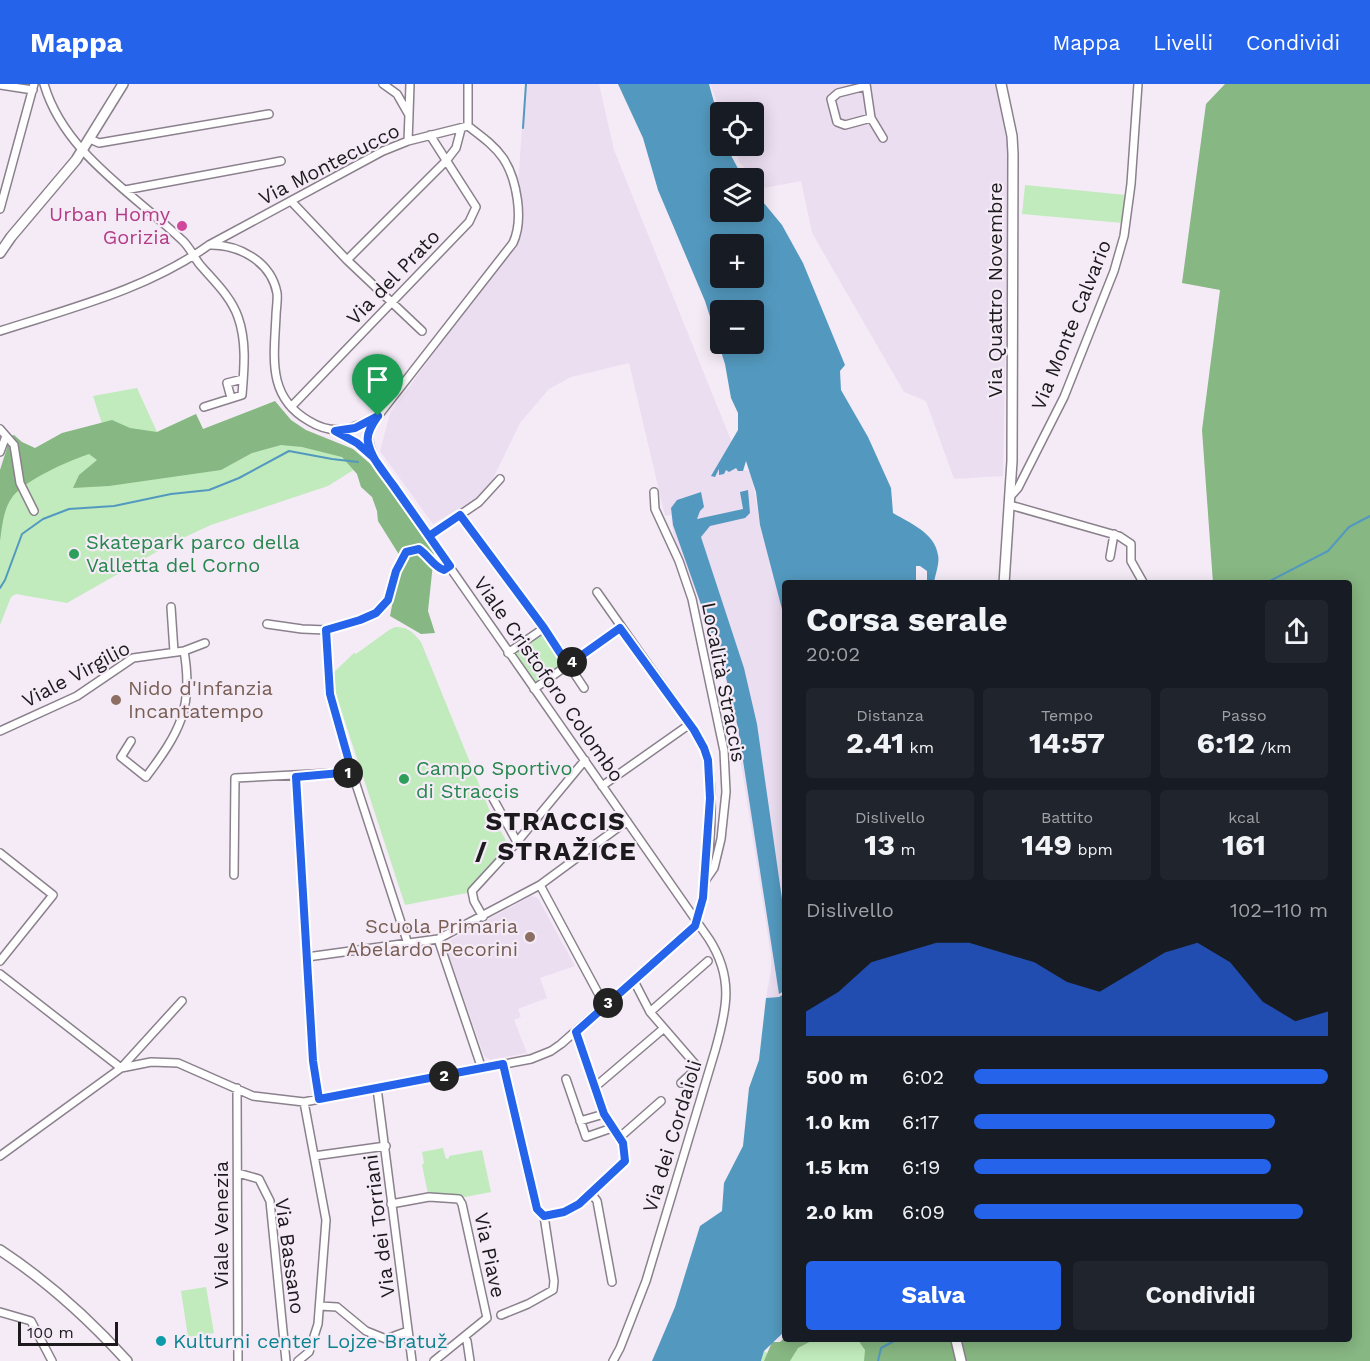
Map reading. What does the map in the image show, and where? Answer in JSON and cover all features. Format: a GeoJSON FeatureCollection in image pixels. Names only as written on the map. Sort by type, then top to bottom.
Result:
{"type":"FeatureCollection","features":[{"type":"Feature","properties":{"kind":"main road"},"geometry":{"type":"LineString","coordinates":[[0,253],[83,150],[123,84]]}},
{"type":"Feature","properties":{"kind":"main road","name":"Via Quattro Novembre"},"geometry":{"type":"LineString","coordinates":[[1001,84],[1012,136],[1013,154],[1010,501],[1004,580]]}},
{"type":"Feature","properties":{"kind":"main road"},"geometry":{"type":"LineString","coordinates":[[0,1250],[49,1286],[85,1317],[126,1361]]}},
{"type":"Feature","properties":{"kind":"main road"},"geometry":{"type":"LineString","coordinates":[[956,1342],[961,1361]]}},
{"type":"Feature","properties":{"kind":"street"},"geometry":{"type":"LineString","coordinates":[[44,84],[49,102],[64,128],[83,150],[182,240],[229,297],[239,318],[244,355],[242,395],[204,407]]}},
{"type":"Feature","properties":{"kind":"street"},"geometry":{"type":"LineString","coordinates":[[383,84],[396,94],[409,115]]}},
{"type":"Feature","properties":{"kind":"street"},"geometry":{"type":"LineString","coordinates":[[408,141],[410,84]]}},
{"type":"Feature","properties":{"kind":"street"},"geometry":{"type":"LineString","coordinates":[[347,260],[446,161],[456,148],[465,128],[468,84]]}},
{"type":"Feature","properties":{"kind":"street","name":"Via Monte Calvario"},"geometry":{"type":"LineString","coordinates":[[1010,501],[1064,397],[1114,271],[1124,236],[1131,184],[1138,84]]}},
{"type":"Feature","properties":{"kind":"street"},"geometry":{"type":"LineString","coordinates":[[0,85],[34,87],[0,209]]}},
{"type":"Feature","properties":{"kind":"street"},"geometry":{"type":"LineString","coordinates":[[871,118],[845,125],[837,122],[831,99],[838,93],[866,85],[871,118],[883,138]]}},
{"type":"Feature","properties":{"kind":"street"},"geometry":{"type":"LineString","coordinates":[[30,102],[43,99],[49,102]]}},
{"type":"Feature","properties":{"kind":"street"},"geometry":{"type":"LineString","coordinates":[[90,139],[99,142],[269,114]]}},
{"type":"Feature","properties":{"kind":"street"},"geometry":{"type":"LineString","coordinates":[[335,431],[355,428],[378,416],[516,235],[520,210],[503,158],[492,145],[465,128]]}},
{"type":"Feature","properties":{"kind":"street","name":"Via Montecucco"},"geometry":{"type":"LineString","coordinates":[[0,331],[115,294],[193,256],[209,244],[383,152],[408,141],[465,128]]}},
{"type":"Feature","properties":{"kind":"street"},"geometry":{"type":"LineString","coordinates":[[430,135],[446,161]]}},
{"type":"Feature","properties":{"kind":"street"},"geometry":{"type":"LineString","coordinates":[[125,190],[281,161]]}},
{"type":"Feature","properties":{"kind":"street","name":"Via del Prato"},"geometry":{"type":"LineString","coordinates":[[291,407],[469,222],[476,207],[446,161]]}},
{"type":"Feature","properties":{"kind":"street"},"geometry":{"type":"LineString","coordinates":[[291,201],[347,260],[422,332]]}},
{"type":"Feature","properties":{"kind":"street"},"geometry":{"type":"LineString","coordinates":[[209,244],[224,244],[255,258],[269,274],[277,293],[274,369],[280,391],[291,407]]}},
{"type":"Feature","properties":{"kind":"street"},"geometry":{"type":"LineString","coordinates":[[231,398],[227,383],[243,379]]}},
{"type":"Feature","properties":{"kind":"street","name":"Viale Cristoforo Colombo"},"geometry":{"type":"LineString","coordinates":[[291,407],[312,423],[335,431],[357,443],[373,457],[696,921]]}},
{"type":"Feature","properties":{"kind":"street","name":"Viale Cristoforo Colombo"},"geometry":{"type":"LineString","coordinates":[[373,457],[367,440],[370,429],[378,416]]}},
{"type":"Feature","properties":{"kind":"street"},"geometry":{"type":"LineString","coordinates":[[0,429],[14,445],[20,483],[34,511]]}},
{"type":"Feature","properties":{"kind":"street"},"geometry":{"type":"LineString","coordinates":[[0,452],[6,436]]}},
{"type":"Feature","properties":{"kind":"street"},"geometry":{"type":"LineString","coordinates":[[429,536],[479,502],[500,479]]}},
{"type":"Feature","properties":{"kind":"street","name":"Località Straccis"},"geometry":{"type":"LineString","coordinates":[[654,492],[655,510],[683,571],[692,599],[724,751],[726,792],[722,831],[714,868],[705,881]]}},
{"type":"Feature","properties":{"kind":"street"},"geometry":{"type":"LineString","coordinates":[[1010,501],[1114,534],[1131,544],[1131,561],[1142,580]]}},
{"type":"Feature","properties":{"kind":"street"},"geometry":{"type":"LineString","coordinates":[[460,515],[544,628],[584,688]]}},
{"type":"Feature","properties":{"kind":"street"},"geometry":{"type":"LineString","coordinates":[[1110,557],[1114,534]]}},
{"type":"Feature","properties":{"kind":"street"},"geometry":{"type":"LineString","coordinates":[[267,624],[326,630],[376,613],[388,600],[396,571],[406,552],[419,549],[438,568],[444,570],[450,566]]}},
{"type":"Feature","properties":{"kind":"street"},"geometry":{"type":"LineString","coordinates":[[0,974],[121,1068],[151,1062],[178,1063],[253,1096],[304,1102],[542,1056],[561,1044],[695,926],[705,881],[710,798],[708,760],[700,739],[620,628],[597,592]]}},
{"type":"Feature","properties":{"kind":"street"},"geometry":{"type":"LineString","coordinates":[[171,607],[174,652]]}},
{"type":"Feature","properties":{"kind":"street"},"geometry":{"type":"LineString","coordinates":[[508,652],[544,628]]}},
{"type":"Feature","properties":{"kind":"street"},"geometry":{"type":"LineString","coordinates":[[534,689],[620,628]]}},
{"type":"Feature","properties":{"kind":"street"},"geometry":{"type":"LineString","coordinates":[[326,630],[330,694],[352,772],[408,944]]}},
{"type":"Feature","properties":{"kind":"street","name":"Viale Virgilio"},"geometry":{"type":"LineString","coordinates":[[0,731],[77,696],[134,658],[184,651],[205,643]]}},
{"type":"Feature","properties":{"kind":"street"},"geometry":{"type":"LineString","coordinates":[[131,741],[120,757],[146,777],[175,736],[184,715],[187,669],[184,651]]}},
{"type":"Feature","properties":{"kind":"street"},"geometry":{"type":"LineString","coordinates":[[603,786],[690,724]]}},
{"type":"Feature","properties":{"kind":"street"},"geometry":{"type":"LineString","coordinates":[[483,917],[474,901],[472,891],[517,842],[585,760]]}},
{"type":"Feature","properties":{"kind":"street"},"geometry":{"type":"LineString","coordinates":[[234,875],[235,778],[296,777],[352,772]]}},
{"type":"Feature","properties":{"kind":"street"},"geometry":{"type":"LineString","coordinates":[[296,777],[313,1061],[319,1099]]}},
{"type":"Feature","properties":{"kind":"street"},"geometry":{"type":"LineString","coordinates":[[490,793],[517,842]]}},
{"type":"Feature","properties":{"kind":"street"},"geometry":{"type":"LineString","coordinates":[[306,957],[438,939],[540,885],[627,821]]}},
{"type":"Feature","properties":{"kind":"street"},"geometry":{"type":"LineString","coordinates":[[0,853],[53,896],[0,961]]}},
{"type":"Feature","properties":{"kind":"street"},"geometry":{"type":"LineString","coordinates":[[540,885],[605,1006]]}},
{"type":"Feature","properties":{"kind":"street","name":"Via dei Cordaioli"},"geometry":{"type":"LineString","coordinates":[[613,1361],[646,1281],[726,1013],[727,998],[723,970],[714,947],[696,921]]}},
{"type":"Feature","properties":{"kind":"street"},"geometry":{"type":"LineString","coordinates":[[438,939],[482,1069]]}},
{"type":"Feature","properties":{"kind":"street"},"geometry":{"type":"LineString","coordinates":[[650,1012],[708,961]]}},
{"type":"Feature","properties":{"kind":"street"},"geometry":{"type":"LineString","coordinates":[[634,981],[650,1012],[695,1064],[693,1072],[681,1083]]}},
{"type":"Feature","properties":{"kind":"street"},"geometry":{"type":"LineString","coordinates":[[1,1154],[121,1068],[182,1001]]}},
{"type":"Feature","properties":{"kind":"street"},"geometry":{"type":"LineString","coordinates":[[595,1087],[663,1029]]}},
{"type":"Feature","properties":{"kind":"street"},"geometry":{"type":"LineString","coordinates":[[503,1064],[537,1209],[544,1216],[571,1209],[591,1194],[625,1161],[624,1147],[604,1114],[576,1032]]}},
{"type":"Feature","properties":{"kind":"street"},"geometry":{"type":"LineString","coordinates":[[566,1079],[586,1137],[612,1128]]}},
{"type":"Feature","properties":{"kind":"street","name":"Viale Venezia"},"geometry":{"type":"LineString","coordinates":[[237,1088],[238,1361]]}},
{"type":"Feature","properties":{"kind":"street","name":"Via dei Torriani"},"geometry":{"type":"LineString","coordinates":[[377,1088],[412,1361]]}},
{"type":"Feature","properties":{"kind":"street"},"geometry":{"type":"LineString","coordinates":[[620,1137],[661,1101]]}},
{"type":"Feature","properties":{"kind":"street"},"geometry":{"type":"LineString","coordinates":[[298,1361],[309,1352],[318,1324],[326,1220],[304,1102]]}},
{"type":"Feature","properties":{"kind":"street"},"geometry":{"type":"LineString","coordinates":[[580,1121],[604,1114]]}},
{"type":"Feature","properties":{"kind":"street"},"geometry":{"type":"LineString","coordinates":[[314,1156],[386,1146]]}},
{"type":"Feature","properties":{"kind":"street","name":"Via Bassano"},"geometry":{"type":"LineString","coordinates":[[237,1173],[260,1179],[270,1202],[286,1361]]}},
{"type":"Feature","properties":{"kind":"street"},"geometry":{"type":"LineString","coordinates":[[591,1194],[597,1201],[612,1282]]}},
{"type":"Feature","properties":{"kind":"street","name":"Via Piave"},"geometry":{"type":"LineString","coordinates":[[391,1204],[429,1197],[459,1199],[462,1204],[487,1318],[434,1361]]}},
{"type":"Feature","properties":{"kind":"street","name":"Via Piave"},"geometry":{"type":"LineString","coordinates":[[501,1315],[553,1290],[554,1281],[544,1216]]}},
{"type":"Feature","properties":{"kind":"street"},"geometry":{"type":"LineString","coordinates":[[320,1306],[337,1307],[366,1331],[386,1339],[408,1331]]}},
{"type":"Feature","properties":{"kind":"street"},"geometry":{"type":"LineString","coordinates":[[0,1312],[31,1321],[52,1361]]}},
{"type":"Feature","properties":{"kind":"street"},"geometry":{"type":"LineString","coordinates":[[464,1336],[470,1361]]}},
{"type":"Feature","properties":{"kind":"shaded area"},"geometry":{"type":"Polygon","coordinates":[[[525,84],[599,84],[614,150],[743,470],[751,471],[760,525],[782,609],[782,995],[779,997],[766,998],[771,971],[771,955],[737,738],[725,678],[696,592],[674,540],[671,515],[665,516],[629,363],[571,377],[549,389],[520,423],[486,493],[433,524],[380,451],[390,413],[514,243],[525,84]]]}},
{"type":"Feature","properties":{"kind":"shaded area"},"geometry":{"type":"Polygon","coordinates":[[[710,84],[997,84],[1009,153],[1003,476],[954,479],[926,401],[904,392],[812,233],[801,181],[764,188],[764,168],[745,168],[740,163],[737,156],[764,156],[764,102],[717,102],[710,84]]]}},
{"type":"Feature","properties":{"kind":"shaded area"},"geometry":{"type":"Polygon","coordinates":[[[531,896],[538,898],[575,966],[540,978],[547,998],[518,1009],[521,1017],[514,1020],[527,1053],[490,1060],[484,1056],[446,947],[450,940],[531,896]]]}},
{"type":"Feature","properties":{"kind":"green space"},"geometry":{"type":"Polygon","coordinates":[[[1225,84],[1370,84],[1370,1361],[864,1361],[865,1350],[859,1342],[1352,1342],[1352,580],[1213,580],[1202,430],[1220,290],[1182,283],[1206,104],[1225,84]]]}},
{"type":"Feature","properties":{"kind":"green space"},"geometry":{"type":"Polygon","coordinates":[[[1025,185],[1126,195],[1123,223],[1022,214],[1025,185]]]}},
{"type":"Feature","properties":{"kind":"green space"},"geometry":{"type":"Polygon","coordinates":[[[137,388],[157,432],[196,414],[203,429],[304,432],[363,464],[328,486],[211,525],[174,542],[67,603],[16,594],[11,597],[0,625],[0,470],[13,458],[104,430],[93,396],[137,388]]]}},
{"type":"Feature","properties":{"kind":"green space"},"geometry":{"type":"Polygon","coordinates":[[[275,401],[291,420],[306,430],[353,449],[374,467],[427,543],[434,554],[428,611],[435,633],[421,634],[390,616],[403,561],[378,521],[372,497],[361,487],[357,474],[342,457],[302,447],[281,445],[252,453],[221,470],[109,486],[73,488],[79,475],[97,460],[89,454],[46,472],[17,492],[6,509],[0,541],[0,470],[8,437],[14,435],[35,448],[62,433],[112,420],[130,428],[157,432],[196,414],[203,429],[275,401]]]}},
{"type":"Feature","properties":{"kind":"green space"},"geometry":{"type":"Polygon","coordinates":[[[395,627],[410,631],[421,642],[489,809],[510,848],[467,893],[405,905],[330,676],[354,653],[356,654],[395,627]]]}},
{"type":"Feature","properties":{"kind":"green space"},"geometry":{"type":"Polygon","coordinates":[[[544,628],[568,665],[534,689],[508,653],[544,628]]]}},
{"type":"Feature","properties":{"kind":"green space"},"geometry":{"type":"Polygon","coordinates":[[[443,1148],[446,1159],[449,1156],[482,1150],[491,1192],[465,1197],[428,1194],[422,1165],[424,1163],[422,1152],[443,1148]]]}},
{"type":"Feature","properties":{"kind":"green space"},"geometry":{"type":"Polygon","coordinates":[[[206,1287],[214,1333],[188,1337],[181,1291],[206,1287]]]}},
{"type":"Feature","properties":{"kind":"green space"},"geometry":{"type":"Polygon","coordinates":[[[782,1340],[782,1342],[809,1342],[798,1348],[790,1361],[764,1361],[772,1342],[782,1340]]]}},
{"type":"Feature","properties":{"kind":"green space"},"geometry":{"type":"Polygon","coordinates":[[[789,1342],[861,1342],[877,1361],[761,1361],[764,1351],[769,1354],[789,1342]]]}},
{"type":"Feature","properties":{"kind":"water"},"geometry":{"type":"Polygon","coordinates":[[[618,84],[709,84],[714,102],[710,102],[710,156],[731,156],[738,168],[710,168],[710,222],[764,222],[764,203],[782,225],[803,263],[845,365],[840,371],[841,390],[868,437],[891,488],[893,513],[921,530],[936,547],[938,562],[935,580],[927,580],[927,571],[916,566],[916,580],[782,580],[782,609],[760,525],[756,492],[746,461],[743,471],[738,471],[736,468],[729,472],[726,470],[724,474],[719,475],[719,469],[715,477],[711,476],[738,430],[738,413],[731,398],[722,354],[764,354],[764,300],[710,300],[710,317],[658,190],[643,138],[618,84]]]}},
{"type":"Feature","properties":{"kind":"water"},"geometry":{"type":"Polygon","coordinates":[[[748,490],[750,513],[745,518],[710,526],[701,537],[744,668],[757,724],[782,899],[782,992],[779,994],[738,728],[725,673],[673,525],[671,508],[677,500],[701,492],[704,507],[697,519],[743,509],[740,492],[748,490]]]}},
{"type":"Feature","properties":{"kind":"water"},"geometry":{"type":"Polygon","coordinates":[[[782,995],[782,1334],[764,1351],[761,1361],[652,1361],[675,1307],[700,1226],[722,1211],[724,1183],[743,1146],[749,1088],[759,1060],[766,998],[782,995]]]}},
{"type":"Feature","properties":{"kind":"waterway"},"geometry":{"type":"LineString","coordinates":[[523,128],[526,84]]}},
{"type":"Feature","properties":{"kind":"waterway"},"geometry":{"type":"LineString","coordinates":[[0,588],[22,534],[43,519],[69,509],[114,506],[171,494],[209,490],[239,478],[289,451],[358,462]]}},
{"type":"Feature","properties":{"kind":"waterway"},"geometry":{"type":"LineString","coordinates":[[1272,580],[1328,551],[1349,527],[1370,516]]}},
{"type":"Feature","properties":{"kind":"waterway"},"geometry":{"type":"LineString","coordinates":[[878,1361],[881,1348],[892,1342]]}},
{"type":"Feature","properties":{"kind":"place","name":"Urban Homy Gorizia"},"geometry":{"type":"Point","coordinates":[182,226]}},
{"type":"Feature","properties":{"kind":"place","name":"Skatepark parco della Valletta del Corno"},"geometry":{"type":"Point","coordinates":[74,554]}},
{"type":"Feature","properties":{"kind":"place","name":"Nido d'Infanzia Incantatempo"},"geometry":{"type":"Point","coordinates":[116,700]}},
{"type":"Feature","properties":{"kind":"place","name":"Campo Sportivo di Straccis"},"geometry":{"type":"Point","coordinates":[404,779]}},
{"type":"Feature","properties":{"kind":"place","name":"Scuola Primaria Abelardo Pecorini"},"geometry":{"type":"Point","coordinates":[530,937]}},
{"type":"Feature","properties":{"kind":"place","name":"Kulturni center Lojze Bratuž"},"geometry":{"type":"Point","coordinates":[161,1341]}},
{"type":"Feature","properties":{"kind":"district","name":"STRACCIS / STRAŽICE"},"geometry":{"type":"Point","coordinates":[556,836]}},
{"type":"Feature","properties":{"kind":"route"},"geometry":{"type":"LineString","coordinates":[[378,416],[355,428],[335,431],[357,443],[373,457],[429,536],[460,515],[544,628],[568,665],[620,628],[700,739],[708,760],[709,838],[703,898],[695,926],[576,1032],[604,1114],[620,1137],[626,1154],[625,1161],[618,1169],[579,1204],[564,1212],[544,1216],[537,1209],[503,1064],[319,1099],[313,1061],[296,777],[352,772],[330,694],[326,630],[376,613],[388,600],[396,571],[406,552],[419,549],[438,568],[444,570],[450,566],[373,457],[367,440],[370,429],[378,416]]}}]}
